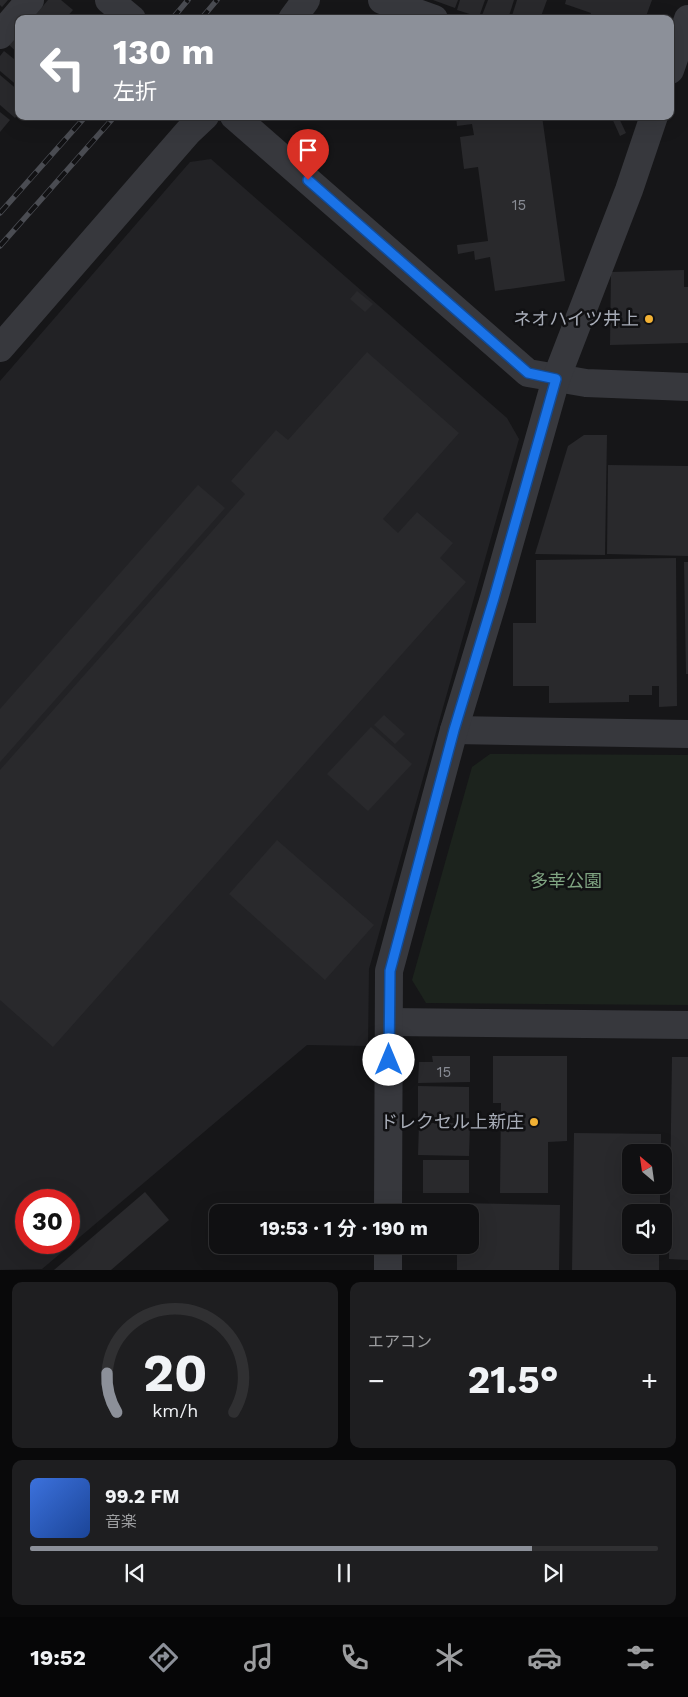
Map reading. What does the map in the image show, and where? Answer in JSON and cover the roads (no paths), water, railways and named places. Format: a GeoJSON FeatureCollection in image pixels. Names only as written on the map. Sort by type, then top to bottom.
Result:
{"type":"FeatureCollection","features":[{"type":"Feature","properties":{"kind":"street"},"geometry":{"type":"LineString","coordinates":[[17,15],[30,0]]}},
{"type":"Feature","properties":{"kind":"street"},"geometry":{"type":"LineString","coordinates":[[109,0],[127,15]]}},
{"type":"Feature","properties":{"kind":"street"},"geometry":{"type":"LineString","coordinates":[[295,15],[306,0]]}},
{"type":"Feature","properties":{"kind":"street"},"geometry":{"type":"LineString","coordinates":[[382,0],[423,15]]}},
{"type":"Feature","properties":{"kind":"street"},"geometry":{"type":"LineString","coordinates":[[0,35],[15,18]]}},
{"type":"Feature","properties":{"kind":"street"},"geometry":{"type":"LineString","coordinates":[[674,59],[688,19]]}},
{"type":"Feature","properties":{"kind":"street"},"geometry":{"type":"LineString","coordinates":[[0,348],[200,120]]}},
{"type":"Feature","properties":{"kind":"street"},"geometry":{"type":"LineString","coordinates":[[239,120],[528,373],[586,383],[688,387]]}},
{"type":"Feature","properties":{"kind":"street"},"geometry":{"type":"LineString","coordinates":[[388,1204],[390,971],[454,730],[494,598],[556,379],[629,190],[653,120]]}},
{"type":"Feature","properties":{"kind":"street"},"geometry":{"type":"LineString","coordinates":[[454,730],[688,734]]}},
{"type":"Feature","properties":{"kind":"street"},"geometry":{"type":"LineString","coordinates":[[390,1022],[688,1025]]}},
{"type":"Feature","properties":{"kind":"street"},"geometry":{"type":"LineString","coordinates":[[388,1254],[388,1270]]}},
{"type":"Feature","properties":{"kind":"railway"},"geometry":{"type":"LineString","coordinates":[[175,15],[188,0]]}},
{"type":"Feature","properties":{"kind":"railway"},"geometry":{"type":"LineString","coordinates":[[204,15],[217,0]]}},
{"type":"Feature","properties":{"kind":"railway"},"geometry":{"type":"LineString","coordinates":[[0,213],[82,120]]}},
{"type":"Feature","properties":{"kind":"railway"},"geometry":{"type":"LineString","coordinates":[[0,246],[111,120]]}},
{"type":"Feature","properties":{"kind":"place","name":"ネオハイツ井上"},"geometry":{"type":"Point","coordinates":[649,319]}},
{"type":"Feature","properties":{"kind":"place","name":"ドレクセル上新庄"},"geometry":{"type":"Point","coordinates":[534,1122]}},
{"type":"Feature","properties":{"kind":"park label","name":"多幸公園"},"geometry":{"type":"Point","coordinates":[566,881]}}]}
